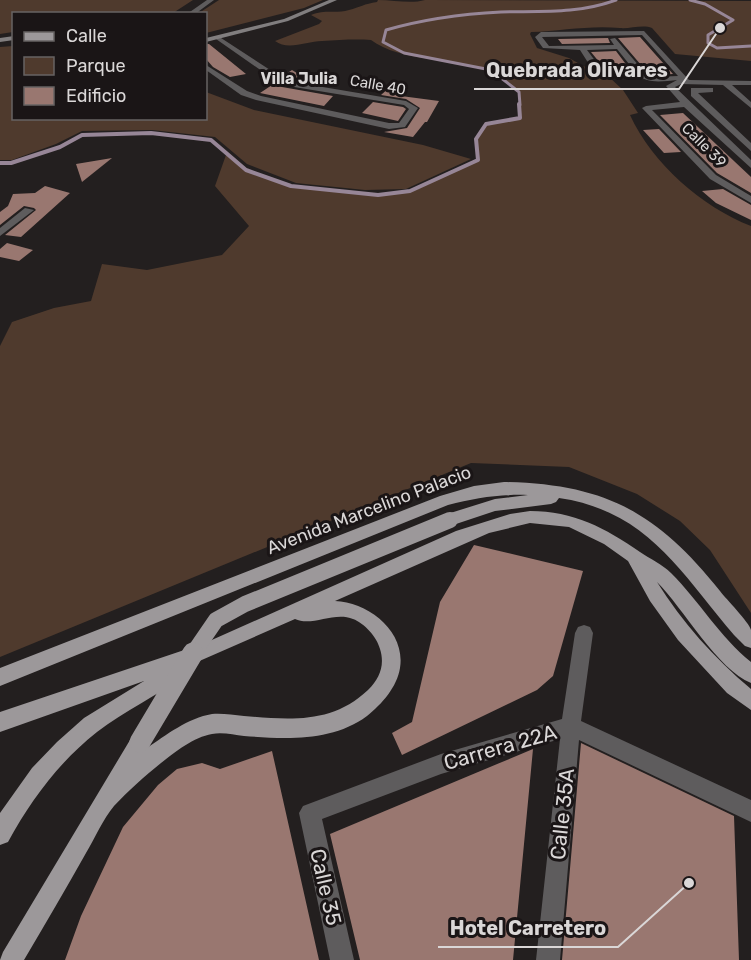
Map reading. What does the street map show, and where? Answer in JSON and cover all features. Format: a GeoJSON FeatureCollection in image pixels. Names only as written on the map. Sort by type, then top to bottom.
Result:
{"type":"FeatureCollection","features":[{"type":"Feature","properties":{"kind":"main road"},"geometry":{"type":"LineString","coordinates":[[207,40],[286,20],[334,0]]}},
{"type":"Feature","properties":{"kind":"main road","name":"Avenida Marcelino Palacio"},"geometry":{"type":"LineString","coordinates":[[0,678],[464,493],[504,487],[581,498],[617,509],[641,521],[676,551],[751,640]]}},
{"type":"Feature","properties":{"kind":"main road"},"geometry":{"type":"LineString","coordinates":[[12,960],[207,630],[216,620],[245,604],[450,520],[510,502],[581,498]]}},
{"type":"Feature","properties":{"kind":"main road"},"geometry":{"type":"LineString","coordinates":[[0,722],[208,650],[462,536],[508,520],[542,516],[574,521],[606,535],[653,568],[747,671]]}},
{"type":"Feature","properties":{"kind":"main road"},"geometry":{"type":"LineString","coordinates":[[633,555],[643,576],[688,637],[711,665],[751,701]]}},
{"type":"Feature","properties":{"kind":"main road"},"geometry":{"type":"LineString","coordinates":[[106,800],[133,773],[162,750],[186,734],[202,727],[210,724],[293,729],[328,726],[353,715],[383,688],[391,667],[389,646],[382,632],[361,613],[331,609],[283,616]]}},
{"type":"Feature","properties":{"kind":"main road"},"geometry":{"type":"LineString","coordinates":[[0,834],[13,810],[36,778],[62,749],[91,725],[208,650]]}},
{"type":"Feature","properties":{"kind":"street"},"geometry":{"type":"LineString","coordinates":[[193,12],[211,0]]}},
{"type":"Feature","properties":{"kind":"street"},"geometry":{"type":"LineString","coordinates":[[618,47],[544,47],[538,37],[541,34],[644,33],[685,80]]}},
{"type":"Feature","properties":{"kind":"street"},"geometry":{"type":"LineString","coordinates":[[610,34],[618,47],[647,78],[751,83]]}},
{"type":"Feature","properties":{"kind":"street","name":"Calle 40"},"geometry":{"type":"LineString","coordinates":[[207,68],[244,93],[270,102],[389,126],[402,125],[414,108],[409,104],[285,83],[218,38]]}},
{"type":"Feature","properties":{"kind":"street"},"geometry":{"type":"LineString","coordinates":[[582,48],[597,70],[601,72],[639,71]]}},
{"type":"Feature","properties":{"kind":"street"},"geometry":{"type":"LineString","coordinates":[[685,80],[670,86],[751,165]]}},
{"type":"Feature","properties":{"kind":"street"},"geometry":{"type":"LineString","coordinates":[[725,83],[751,106]]}},
{"type":"Feature","properties":{"kind":"street"},"geometry":{"type":"LineString","coordinates":[[751,92],[694,90],[694,94],[711,112],[751,148]]}},
{"type":"Feature","properties":{"kind":"street","name":"Calle 39"},"geometry":{"type":"LineString","coordinates":[[686,104],[646,108],[713,177],[748,199]]}},
{"type":"Feature","properties":{"kind":"street"},"geometry":{"type":"LineString","coordinates":[[0,233],[29,210]]}},
{"type":"Feature","properties":{"kind":"street","name":"Calle 35A"},"geometry":{"type":"LineString","coordinates":[[548,960],[571,726],[584,633]]}},
{"type":"Feature","properties":{"kind":"street","name":"Carrera 22A"},"geometry":{"type":"LineString","coordinates":[[310,813],[441,764],[571,726],[751,811]]}},
{"type":"Feature","properties":{"kind":"street","name":"Calle 35"},"geometry":{"type":"LineString","coordinates":[[310,813],[342,960]]}},
{"type":"Feature","properties":{"kind":"green space"},"geometry":{"type":"Polygon","coordinates":[[[0,0],[193,0],[175,12],[12,12],[12,32],[0,34],[0,0]]]}},
{"type":"Feature","properties":{"kind":"green space"},"geometry":{"type":"Polygon","coordinates":[[[219,0],[323,0],[304,8],[207,33],[207,12],[201,12],[219,0]]]}},
{"type":"Feature","properties":{"kind":"green space"},"geometry":{"type":"Polygon","coordinates":[[[378,0],[408,2],[425,0],[751,1],[751,61],[675,54],[652,28],[648,27],[587,28],[531,32],[530,34],[537,48],[569,58],[596,73],[608,76],[623,90],[638,113],[630,115],[651,150],[665,166],[697,195],[733,218],[751,226],[751,613],[710,550],[680,521],[637,494],[569,467],[471,463],[0,657],[0,346],[12,322],[54,308],[91,301],[102,264],[147,270],[222,255],[249,226],[215,186],[226,155],[246,170],[291,186],[378,195],[410,191],[477,160],[476,139],[486,124],[520,118],[519,92],[501,76],[489,70],[412,56],[383,47],[371,40],[322,41],[292,45],[275,41],[322,21],[311,15],[344,11],[378,0]]]}},
{"type":"Feature","properties":{"kind":"green space"},"geometry":{"type":"Polygon","coordinates":[[[12,46],[12,120],[207,120],[207,92],[254,110],[423,145],[471,159],[406,189],[365,190],[296,183],[247,164],[215,137],[152,130],[82,131],[56,144],[12,160],[0,160],[0,47],[12,46]]]}},
{"type":"Feature","properties":{"kind":"building"},"geometry":{"type":"Polygon","coordinates":[[[640,37],[673,74],[653,75],[647,72],[618,38],[640,37]]]}},
{"type":"Feature","properties":{"kind":"building"},"geometry":{"type":"Polygon","coordinates":[[[608,38],[610,43],[562,44],[558,39],[608,38]]]}},
{"type":"Feature","properties":{"kind":"building"},"geometry":{"type":"Polygon","coordinates":[[[207,44],[246,74],[230,77],[213,67],[207,60],[207,44]]]}},
{"type":"Feature","properties":{"kind":"building"},"geometry":{"type":"Polygon","coordinates":[[[616,51],[628,67],[604,68],[591,52],[616,51]]]}},
{"type":"Feature","properties":{"kind":"building"},"geometry":{"type":"Polygon","coordinates":[[[292,70],[308,80],[340,86],[288,79],[283,76],[292,70]]]}},
{"type":"Feature","properties":{"kind":"building"},"geometry":{"type":"Polygon","coordinates":[[[275,83],[282,87],[333,96],[324,106],[260,93],[275,83]]]}},
{"type":"Feature","properties":{"kind":"building"},"geometry":{"type":"Polygon","coordinates":[[[391,86],[408,89],[401,96],[439,101],[427,122],[413,137],[384,132],[407,128],[420,108],[406,99],[381,95],[391,86]]]}},
{"type":"Feature","properties":{"kind":"building"},"geometry":{"type":"Polygon","coordinates":[[[373,102],[406,109],[398,121],[362,113],[373,102]]]}},
{"type":"Feature","properties":{"kind":"building"},"geometry":{"type":"Polygon","coordinates":[[[683,113],[751,177],[751,193],[717,173],[660,115],[683,113]]]}},
{"type":"Feature","properties":{"kind":"building"},"geometry":{"type":"Polygon","coordinates":[[[659,129],[681,152],[664,153],[643,130],[659,129]]]}},
{"type":"Feature","properties":{"kind":"building"},"geometry":{"type":"Polygon","coordinates":[[[112,158],[82,182],[76,164],[112,158]]]}},
{"type":"Feature","properties":{"kind":"building"},"geometry":{"type":"Polygon","coordinates":[[[45,186],[70,193],[21,237],[5,235],[36,210],[24,206],[0,225],[0,212],[8,206],[13,194],[35,193],[45,186]]]}},
{"type":"Feature","properties":{"kind":"building"},"geometry":{"type":"Polygon","coordinates":[[[723,189],[751,205],[751,220],[716,203],[702,191],[723,189]]]}},
{"type":"Feature","properties":{"kind":"building"},"geometry":{"type":"Polygon","coordinates":[[[7,243],[33,250],[19,261],[0,257],[0,249],[7,243]]]}},
{"type":"Feature","properties":{"kind":"building"},"geometry":{"type":"Polygon","coordinates":[[[474,545],[583,571],[553,676],[537,690],[402,755],[392,733],[412,722],[440,602],[474,545]]]}},
{"type":"Feature","properties":{"kind":"building"},"geometry":{"type":"Polygon","coordinates":[[[581,743],[734,816],[739,960],[562,960],[581,743]]]}},
{"type":"Feature","properties":{"kind":"building"},"geometry":{"type":"Polygon","coordinates":[[[533,749],[513,960],[360,960],[330,834],[533,749]]]}},
{"type":"Feature","properties":{"kind":"building"},"geometry":{"type":"Polygon","coordinates":[[[272,751],[319,960],[65,960],[81,916],[123,827],[158,785],[177,769],[202,763],[220,769],[272,751]]]}},
{"type":"Feature","properties":{"kind":"waterway"},"geometry":{"type":"LineString","coordinates":[[520,105],[519,92],[491,70],[404,53],[383,42],[386,30],[457,16],[573,10],[616,0]]}},
{"type":"Feature","properties":{"kind":"waterway"},"geometry":{"type":"LineString","coordinates":[[690,0],[705,4],[733,20],[708,35],[708,43],[717,48],[751,46]]}},
{"type":"Feature","properties":{"kind":"waterway"},"geometry":{"type":"LineString","coordinates":[[0,163],[11,163],[60,147],[82,135],[151,133],[211,140],[246,170],[291,186],[378,195],[410,191],[478,160],[476,139],[486,124],[520,118],[519,104]]}},
{"type":"Feature","properties":{"kind":"place","name":"Quebrada Olivares"},"geometry":{"type":"Point","coordinates":[720,28]}},
{"type":"Feature","properties":{"kind":"place","name":"Hotel Carretero"},"geometry":{"type":"Point","coordinates":[689,883]}},
{"type":"Feature","properties":{"kind":"district","name":"Villa Julia"},"geometry":{"type":"Point","coordinates":[299,78]}}]}
